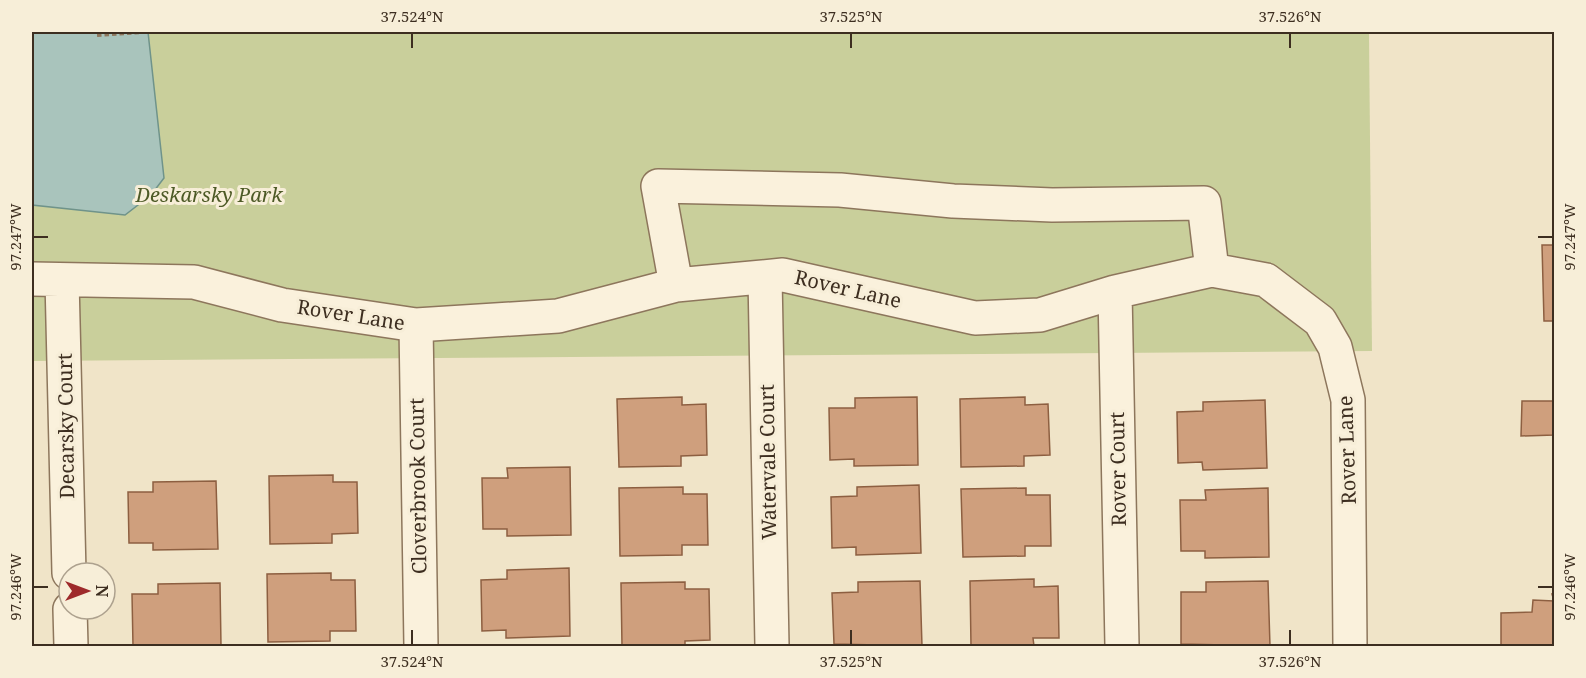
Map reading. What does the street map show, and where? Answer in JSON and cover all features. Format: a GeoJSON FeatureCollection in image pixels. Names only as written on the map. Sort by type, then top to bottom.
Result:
{"type":"FeatureCollection","features":[{"type":"Feature","properties":{"kind":"street"},"geometry":{"type":"LineString","coordinates":[[676,285],[658,186],[831,189],[953,201],[1052,205],[1204,203],[1212,270]]}},
{"type":"Feature","properties":{"kind":"street","name":"Rover Lane"},"geometry":{"type":"LineString","coordinates":[[47,280],[194,282],[282,305],[416,325],[558,316],[676,285],[783,275],[975,318],[1040,315],[1115,292],[1212,270],[1266,280],[1320,321],[1335,347],[1348,400],[1350,646]]}},
{"type":"Feature","properties":{"kind":"street","name":"Watervale Court"},"geometry":{"type":"LineString","coordinates":[[765,277],[772,646]]}},
{"type":"Feature","properties":{"kind":"street","name":"Decarsky Court"},"geometry":{"type":"LineString","coordinates":[[47,280],[68,561]]}},
{"type":"Feature","properties":{"kind":"street","name":"Rover Court"},"geometry":{"type":"LineString","coordinates":[[1115,292],[1122,646]]}},
{"type":"Feature","properties":{"kind":"street","name":"Cloverbrook Court"},"geometry":{"type":"LineString","coordinates":[[416,325],[421,646]]}},
{"type":"Feature","properties":{"kind":"street"},"geometry":{"type":"LineString","coordinates":[[70,621],[71,646]]}},
{"type":"Feature","properties":{"kind":"path"},"geometry":{"type":"LineString","coordinates":[[97,34],[141,32]]}},
{"type":"Feature","properties":{"kind":"green space","name":"Deskarsky Park"},"geometry":{"type":"Polygon","coordinates":[[[32,32],[1369,32],[1372,351],[32,361],[32,32]]]}},
{"type":"Feature","properties":{"kind":"water"},"geometry":{"type":"Polygon","coordinates":[[[32,32],[148,32],[164,178],[151,195],[125,215],[32,205],[32,32]]]}},
{"type":"Feature","properties":{"kind":"building"},"geometry":{"type":"Polygon","coordinates":[[[1542,245],[1554,245],[1554,321],[1544,321],[1542,245]]]}},
{"type":"Feature","properties":{"kind":"building"},"geometry":{"type":"Polygon","coordinates":[[[682,397],[682,405],[706,404],[707,455],[681,456],[681,466],[619,467],[617,399],[682,397]]]}},
{"type":"Feature","properties":{"kind":"building"},"geometry":{"type":"Polygon","coordinates":[[[917,397],[918,465],[854,466],[854,459],[830,460],[829,408],[855,408],[855,398],[917,397]]]}},
{"type":"Feature","properties":{"kind":"building"},"geometry":{"type":"Polygon","coordinates":[[[1025,397],[1025,405],[1048,404],[1050,455],[1024,456],[1024,466],[961,467],[960,399],[1025,397]]]}},
{"type":"Feature","properties":{"kind":"building"},"geometry":{"type":"Polygon","coordinates":[[[1265,400],[1267,468],[1203,470],[1202,462],[1178,463],[1177,412],[1203,411],[1203,402],[1265,400]]]}},
{"type":"Feature","properties":{"kind":"building"},"geometry":{"type":"Polygon","coordinates":[[[1522,401],[1554,401],[1554,435],[1521,436],[1522,401]]]}},
{"type":"Feature","properties":{"kind":"building"},"geometry":{"type":"Polygon","coordinates":[[[570,467],[571,535],[507,536],[507,529],[483,529],[482,478],[508,478],[507,468],[570,467]]]}},
{"type":"Feature","properties":{"kind":"building"},"geometry":{"type":"Polygon","coordinates":[[[333,475],[333,482],[357,482],[358,533],[332,534],[332,543],[270,544],[269,476],[333,475]]]}},
{"type":"Feature","properties":{"kind":"building"},"geometry":{"type":"Polygon","coordinates":[[[216,481],[218,549],[153,550],[153,543],[129,543],[128,492],[153,492],[153,482],[216,481]]]}},
{"type":"Feature","properties":{"kind":"building"},"geometry":{"type":"Polygon","coordinates":[[[919,485],[921,553],[856,555],[856,547],[832,548],[831,497],[857,496],[857,487],[919,485]]]}},
{"type":"Feature","properties":{"kind":"building"},"geometry":{"type":"Polygon","coordinates":[[[683,487],[683,494],[707,494],[708,545],[682,545],[682,555],[620,556],[619,488],[683,487]]]}},
{"type":"Feature","properties":{"kind":"building"},"geometry":{"type":"Polygon","coordinates":[[[1026,488],[1026,495],[1050,495],[1051,546],[1025,546],[1025,556],[963,557],[961,489],[1026,488]]]}},
{"type":"Feature","properties":{"kind":"building"},"geometry":{"type":"Polygon","coordinates":[[[1268,488],[1269,557],[1205,558],[1205,551],[1181,551],[1180,500],[1206,500],[1205,490],[1268,488]]]}},
{"type":"Feature","properties":{"kind":"building"},"geometry":{"type":"Polygon","coordinates":[[[569,568],[570,636],[506,638],[506,630],[482,631],[481,580],[507,579],[507,570],[569,568]]]}},
{"type":"Feature","properties":{"kind":"building"},"geometry":{"type":"Polygon","coordinates":[[[331,573],[331,580],[355,580],[356,631],[330,631],[330,641],[268,642],[267,574],[331,573]]]}},
{"type":"Feature","properties":{"kind":"building"},"geometry":{"type":"Polygon","coordinates":[[[1034,579],[1034,587],[1058,586],[1059,638],[1033,638],[1034,646],[971,646],[970,581],[1034,579]]]}},
{"type":"Feature","properties":{"kind":"building"},"geometry":{"type":"Polygon","coordinates":[[[920,581],[922,646],[834,644],[832,593],[858,592],[858,582],[920,581]]]}},
{"type":"Feature","properties":{"kind":"building"},"geometry":{"type":"Polygon","coordinates":[[[1268,581],[1270,646],[1181,644],[1181,592],[1206,592],[1206,582],[1268,581]]]}},
{"type":"Feature","properties":{"kind":"building"},"geometry":{"type":"Polygon","coordinates":[[[685,582],[685,589],[709,589],[710,640],[685,641],[685,646],[622,646],[621,583],[685,582]]]}},
{"type":"Feature","properties":{"kind":"building"},"geometry":{"type":"Polygon","coordinates":[[[220,583],[221,646],[133,646],[132,594],[158,594],[158,584],[220,583]]]}},
{"type":"Feature","properties":{"kind":"building"},"geometry":{"type":"Polygon","coordinates":[[[1533,600],[1554,601],[1554,646],[1501,646],[1501,613],[1532,612],[1533,600]]]}}]}
